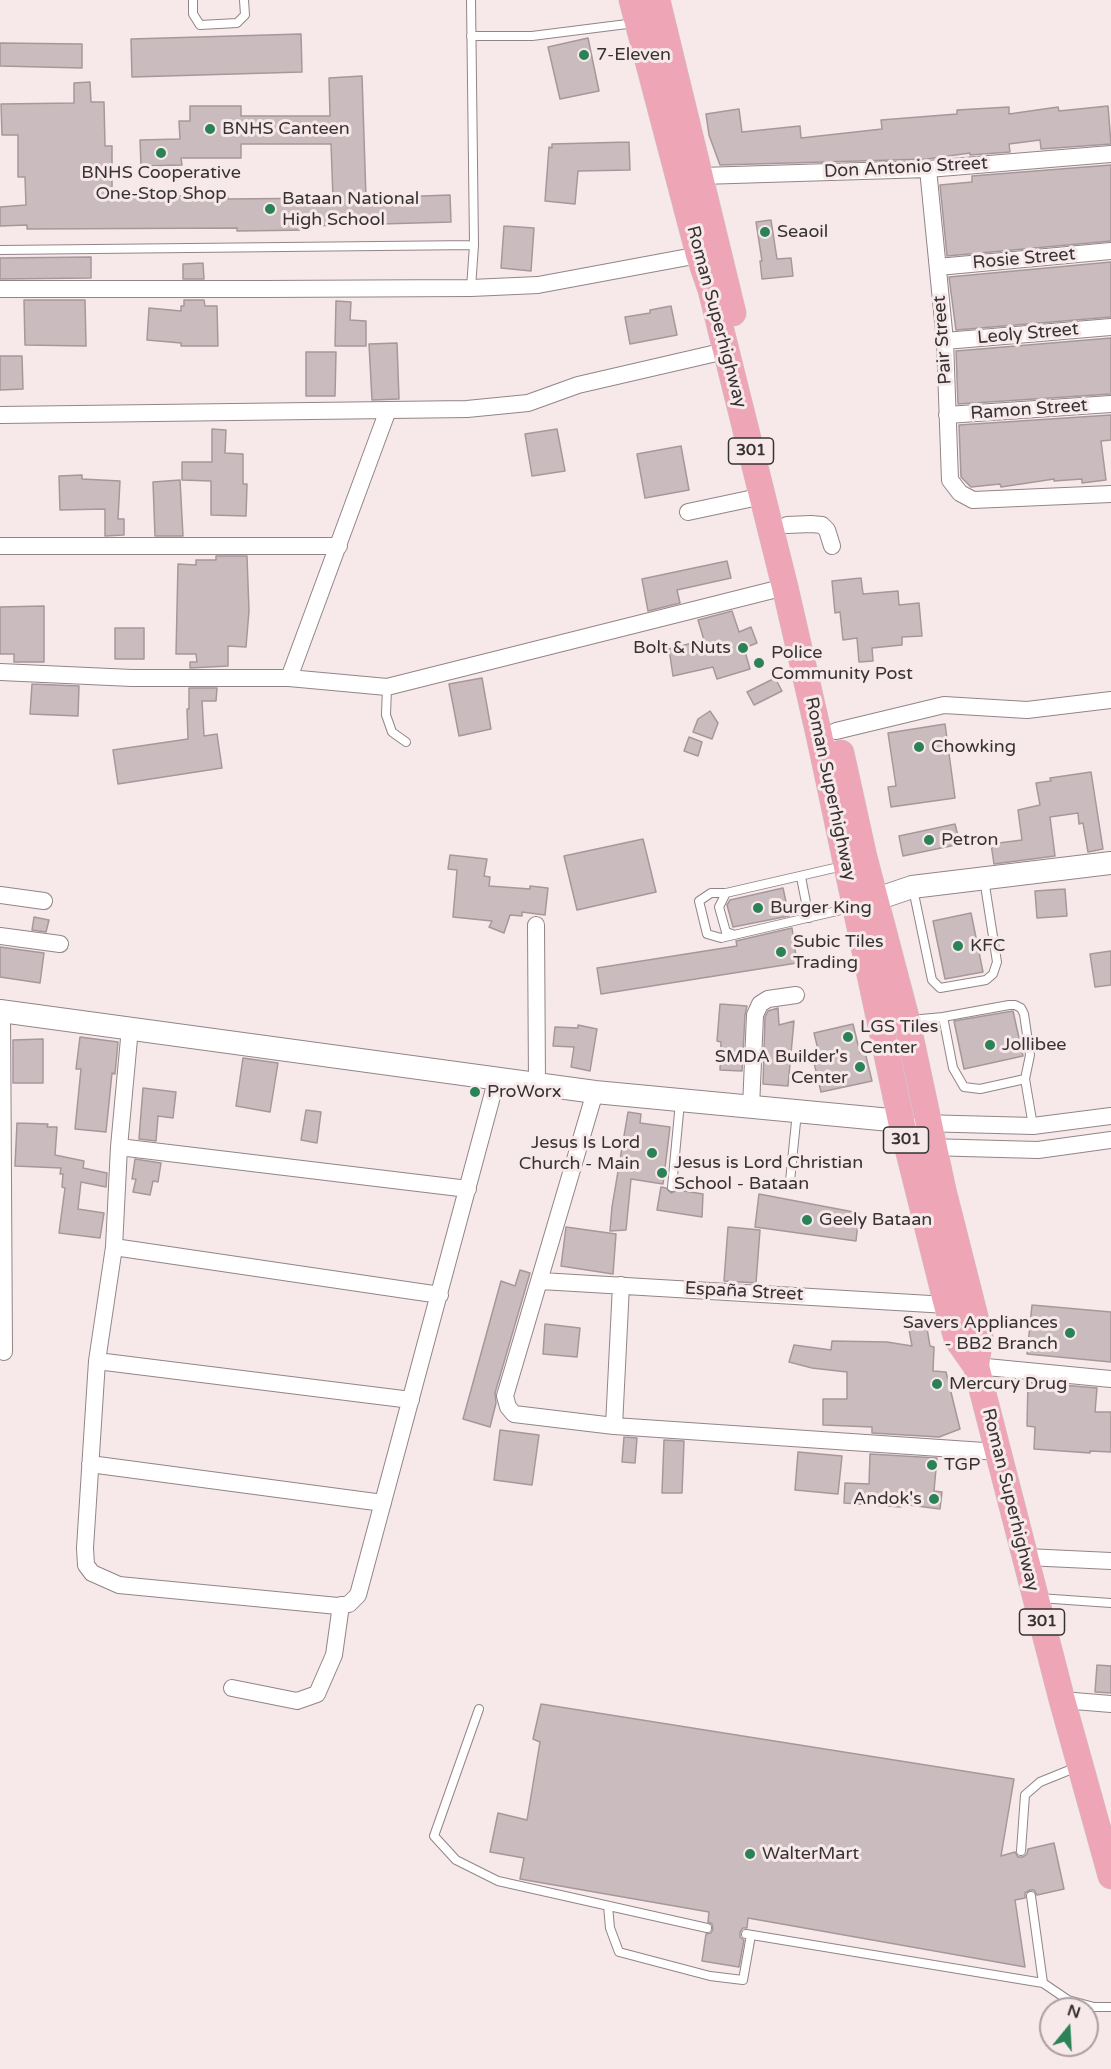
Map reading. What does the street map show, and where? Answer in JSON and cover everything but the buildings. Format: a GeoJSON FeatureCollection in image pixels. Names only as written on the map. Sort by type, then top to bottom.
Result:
{"type":"FeatureCollection","features":[{"type":"Feature","properties":{"kind":"main road","name":"Roman Superhighway"},"geometry":{"type":"LineString","coordinates":[[657,0],[836,731],[904,1132],[957,1339],[976,1366],[1062,1700],[1111,1876]]}},
{"type":"Feature","properties":{"kind":"main road","name":"Roman Superhighway"},"geometry":{"type":"LineString","coordinates":[[635,11],[699,255],[711,290],[763,496],[819,735],[846,865],[865,903],[907,1021],[934,1149],[980,1336],[976,1366]]}},
{"type":"Feature","properties":{"kind":"street","name":"Don Antonio Street"},"geometry":{"type":"LineString","coordinates":[[701,176],[928,170],[1111,154]]}},
{"type":"Feature","properties":{"kind":"street","name":"Pair Street"},"geometry":{"type":"LineString","coordinates":[[928,170],[945,341],[950,480],[960,493],[973,500],[1111,494]]}},
{"type":"Feature","properties":{"kind":"street","name":"Rosie Street"},"geometry":{"type":"LineString","coordinates":[[938,267],[1111,251]]}},
{"type":"Feature","properties":{"kind":"street"},"geometry":{"type":"LineString","coordinates":[[0,289],[471,288],[538,285],[699,255]]}},
{"type":"Feature","properties":{"kind":"street","name":"Leoly Street"},"geometry":{"type":"LineString","coordinates":[[945,341],[1111,327]]}},
{"type":"Feature","properties":{"kind":"street"},"geometry":{"type":"LineString","coordinates":[[0,415],[467,409],[528,403],[578,385],[725,351]]}},
{"type":"Feature","properties":{"kind":"street","name":"Ramon Street"},"geometry":{"type":"LineString","coordinates":[[947,415],[1111,404]]}},
{"type":"Feature","properties":{"kind":"street"},"geometry":{"type":"LineString","coordinates":[[288,678],[388,410]]}},
{"type":"Feature","properties":{"kind":"street"},"geometry":{"type":"LineString","coordinates":[[688,512],[763,496]]}},
{"type":"Feature","properties":{"kind":"street"},"geometry":{"type":"LineString","coordinates":[[786,525],[822,525],[832,546]]}},
{"type":"Feature","properties":{"kind":"street"},"geometry":{"type":"LineString","coordinates":[[0,546],[339,546]]}},
{"type":"Feature","properties":{"kind":"street"},"geometry":{"type":"LineString","coordinates":[[0,672],[132,678],[288,678],[387,687],[785,587]]}},
{"type":"Feature","properties":{"kind":"street"},"geometry":{"type":"LineString","coordinates":[[836,731],[944,705],[1027,710],[1111,700]]}},
{"type":"Feature","properties":{"kind":"street"},"geometry":{"type":"LineString","coordinates":[[865,903],[912,887],[1111,863]]}},
{"type":"Feature","properties":{"kind":"street"},"geometry":{"type":"LineString","coordinates":[[0,895],[44,901]]}},
{"type":"Feature","properties":{"kind":"street"},"geometry":{"type":"LineString","coordinates":[[536,926],[537,1083]]}},
{"type":"Feature","properties":{"kind":"street"},"geometry":{"type":"LineString","coordinates":[[0,936],[60,944]]}},
{"type":"Feature","properties":{"kind":"street"},"geometry":{"type":"LineString","coordinates":[[751,1107],[755,1015],[760,1004],[768,999],[796,995]]}},
{"type":"Feature","properties":{"kind":"street"},"geometry":{"type":"LineString","coordinates":[[4,1352],[1,1011],[595,1092],[797,1112],[904,1132],[934,1149],[1038,1150],[1111,1140]]}},
{"type":"Feature","properties":{"kind":"street"},"geometry":{"type":"LineString","coordinates":[[130,1028],[119,1147],[114,1247],[97,1361],[85,1548],[86,1565],[92,1572],[118,1585],[341,1605],[349,1604],[358,1594],[497,1078]]}},
{"type":"Feature","properties":{"kind":"street"},"geometry":{"type":"LineString","coordinates":[[595,1092],[506,1396],[507,1407],[514,1414],[614,1426],[999,1452]]}},
{"type":"Feature","properties":{"kind":"street"},"geometry":{"type":"LineString","coordinates":[[904,1132],[929,1124],[1032,1126],[1111,1116]]}},
{"type":"Feature","properties":{"kind":"street"},"geometry":{"type":"LineString","coordinates":[[1032,1126],[1038,1150]]}},
{"type":"Feature","properties":{"kind":"street"},"geometry":{"type":"LineString","coordinates":[[119,1147],[468,1189]]}},
{"type":"Feature","properties":{"kind":"street"},"geometry":{"type":"LineString","coordinates":[[114,1247],[440,1295]]}},
{"type":"Feature","properties":{"kind":"street","name":"España Street"},"geometry":{"type":"LineString","coordinates":[[541,1281],[947,1305]]}},
{"type":"Feature","properties":{"kind":"street"},"geometry":{"type":"LineString","coordinates":[[614,1426],[621,1285]]}},
{"type":"Feature","properties":{"kind":"street"},"geometry":{"type":"LineString","coordinates":[[97,1361],[411,1400]]}},
{"type":"Feature","properties":{"kind":"street"},"geometry":{"type":"LineString","coordinates":[[976,1366],[1111,1379]]}},
{"type":"Feature","properties":{"kind":"street"},"geometry":{"type":"LineString","coordinates":[[90,1464],[383,1503]]}},
{"type":"Feature","properties":{"kind":"street"},"geometry":{"type":"LineString","coordinates":[[1026,1557],[1111,1561]]}},
{"type":"Feature","properties":{"kind":"street"},"geometry":{"type":"LineString","coordinates":[[232,1688],[297,1701],[317,1694],[334,1655],[341,1605]]}},
{"type":"Feature","properties":{"kind":"street"},"geometry":{"type":"LineString","coordinates":[[1062,1700],[1111,1704]]}},
{"type":"Feature","properties":{"kind":"lane"},"geometry":{"type":"LineString","coordinates":[[193,0],[193,14],[200,25],[237,23],[245,15],[244,0]]}},
{"type":"Feature","properties":{"kind":"lane"},"geometry":{"type":"LineString","coordinates":[[471,0],[474,245],[471,288]]}},
{"type":"Feature","properties":{"kind":"lane"},"geometry":{"type":"LineString","coordinates":[[471,36],[532,36],[635,11]]}},
{"type":"Feature","properties":{"kind":"lane"},"geometry":{"type":"LineString","coordinates":[[0,250],[474,245]]}},
{"type":"Feature","properties":{"kind":"lane"},"geometry":{"type":"LineString","coordinates":[[387,687],[386,715],[392,732],[406,742]]}},
{"type":"Feature","properties":{"kind":"lane"},"geometry":{"type":"LineString","coordinates":[[846,865],[726,893],[711,893],[699,901],[707,934],[721,938],[865,903]]}},
{"type":"Feature","properties":{"kind":"lane"},"geometry":{"type":"LineString","coordinates":[[801,877],[809,918]]}},
{"type":"Feature","properties":{"kind":"lane"},"geometry":{"type":"LineString","coordinates":[[912,887],[932,980],[940,988],[986,980],[993,974],[997,962],[984,879]]}},
{"type":"Feature","properties":{"kind":"lane"},"geometry":{"type":"LineString","coordinates":[[726,893],[719,907],[726,932],[732,934]]}},
{"type":"Feature","properties":{"kind":"lane"},"geometry":{"type":"LineString","coordinates":[[907,1021],[1009,1005],[1021,1008],[1024,1014],[1030,1055],[1025,1079],[1032,1126]]}},
{"type":"Feature","properties":{"kind":"lane"},"geometry":{"type":"LineString","coordinates":[[943,1017],[953,1068],[964,1087],[980,1089],[1025,1079]]}},
{"type":"Feature","properties":{"kind":"lane"},"geometry":{"type":"LineString","coordinates":[[672,1186],[680,1101]]}},
{"type":"Feature","properties":{"kind":"lane"},"geometry":{"type":"LineString","coordinates":[[790,1181],[797,1112]]}},
{"type":"Feature","properties":{"kind":"lane"},"geometry":{"type":"LineString","coordinates":[[1036,1598],[1111,1603]]}},
{"type":"Feature","properties":{"kind":"lane"},"geometry":{"type":"LineString","coordinates":[[479,1708],[435,1836],[456,1860],[498,1881],[707,1928]]}},
{"type":"Feature","properties":{"kind":"lane"},"geometry":{"type":"LineString","coordinates":[[1021,1851],[1025,1795],[1040,1782],[1080,1765]]}},
{"type":"Feature","properties":{"kind":"lane"},"geometry":{"type":"LineString","coordinates":[[1031,1896],[1043,1983]]}},
{"type":"Feature","properties":{"kind":"lane"},"geometry":{"type":"LineString","coordinates":[[608,1906],[609,1928],[619,1952],[710,1976],[743,1980],[749,1935],[1043,1983],[1068,2000],[1095,2007],[1111,2007]]}},
{"type":"Feature","properties":{"kind":"place","name":"7-Eleven"},"geometry":{"type":"Point","coordinates":[584,55]}},
{"type":"Feature","properties":{"kind":"place","name":"BNHS Canteen"},"geometry":{"type":"Point","coordinates":[210,129]}},
{"type":"Feature","properties":{"kind":"place","name":"BNHS Cooperative One-Stop Shop"},"geometry":{"type":"Point","coordinates":[161,153]}},
{"type":"Feature","properties":{"kind":"place","name":"Bataan National High School"},"geometry":{"type":"Point","coordinates":[270,209]}},
{"type":"Feature","properties":{"kind":"place","name":"Seaoil"},"geometry":{"type":"Point","coordinates":[765,232]}},
{"type":"Feature","properties":{"kind":"place","name":"Bolt & Nuts"},"geometry":{"type":"Point","coordinates":[743,648]}},
{"type":"Feature","properties":{"kind":"place","name":"Police Community Post"},"geometry":{"type":"Point","coordinates":[759,663]}},
{"type":"Feature","properties":{"kind":"place","name":"Chowking"},"geometry":{"type":"Point","coordinates":[919,747]}},
{"type":"Feature","properties":{"kind":"place","name":"Petron"},"geometry":{"type":"Point","coordinates":[929,840]}},
{"type":"Feature","properties":{"kind":"place","name":"Burger King"},"geometry":{"type":"Point","coordinates":[758,908]}},
{"type":"Feature","properties":{"kind":"place","name":"KFC"},"geometry":{"type":"Point","coordinates":[958,946]}},
{"type":"Feature","properties":{"kind":"place","name":"Subic Tiles Trading"},"geometry":{"type":"Point","coordinates":[781,952]}},
{"type":"Feature","properties":{"kind":"place","name":"LGS Tiles Center"},"geometry":{"type":"Point","coordinates":[848,1037]}},
{"type":"Feature","properties":{"kind":"place","name":"Jollibee"},"geometry":{"type":"Point","coordinates":[990,1045]}},
{"type":"Feature","properties":{"kind":"place","name":"SMDA Builder's Center"},"geometry":{"type":"Point","coordinates":[860,1067]}},
{"type":"Feature","properties":{"kind":"place","name":"ProWorx"},"geometry":{"type":"Point","coordinates":[475,1092]}},
{"type":"Feature","properties":{"kind":"place","name":"Jesus Is Lord Church - Main"},"geometry":{"type":"Point","coordinates":[652,1153]}},
{"type":"Feature","properties":{"kind":"place","name":"Jesus is Lord Christian School - Bataan"},"geometry":{"type":"Point","coordinates":[662,1173]}},
{"type":"Feature","properties":{"kind":"place","name":"Geely Bataan"},"geometry":{"type":"Point","coordinates":[807,1220]}},
{"type":"Feature","properties":{"kind":"place","name":"Savers Appliances - BB2 Branch"},"geometry":{"type":"Point","coordinates":[1070,1333]}},
{"type":"Feature","properties":{"kind":"place","name":"Mercury Drug"},"geometry":{"type":"Point","coordinates":[937,1384]}},
{"type":"Feature","properties":{"kind":"place","name":"TGP"},"geometry":{"type":"Point","coordinates":[932,1465]}},
{"type":"Feature","properties":{"kind":"place","name":"Andok's"},"geometry":{"type":"Point","coordinates":[934,1499]}},
{"type":"Feature","properties":{"kind":"place","name":"WalterMart"},"geometry":{"type":"Point","coordinates":[750,1854]}}]}
